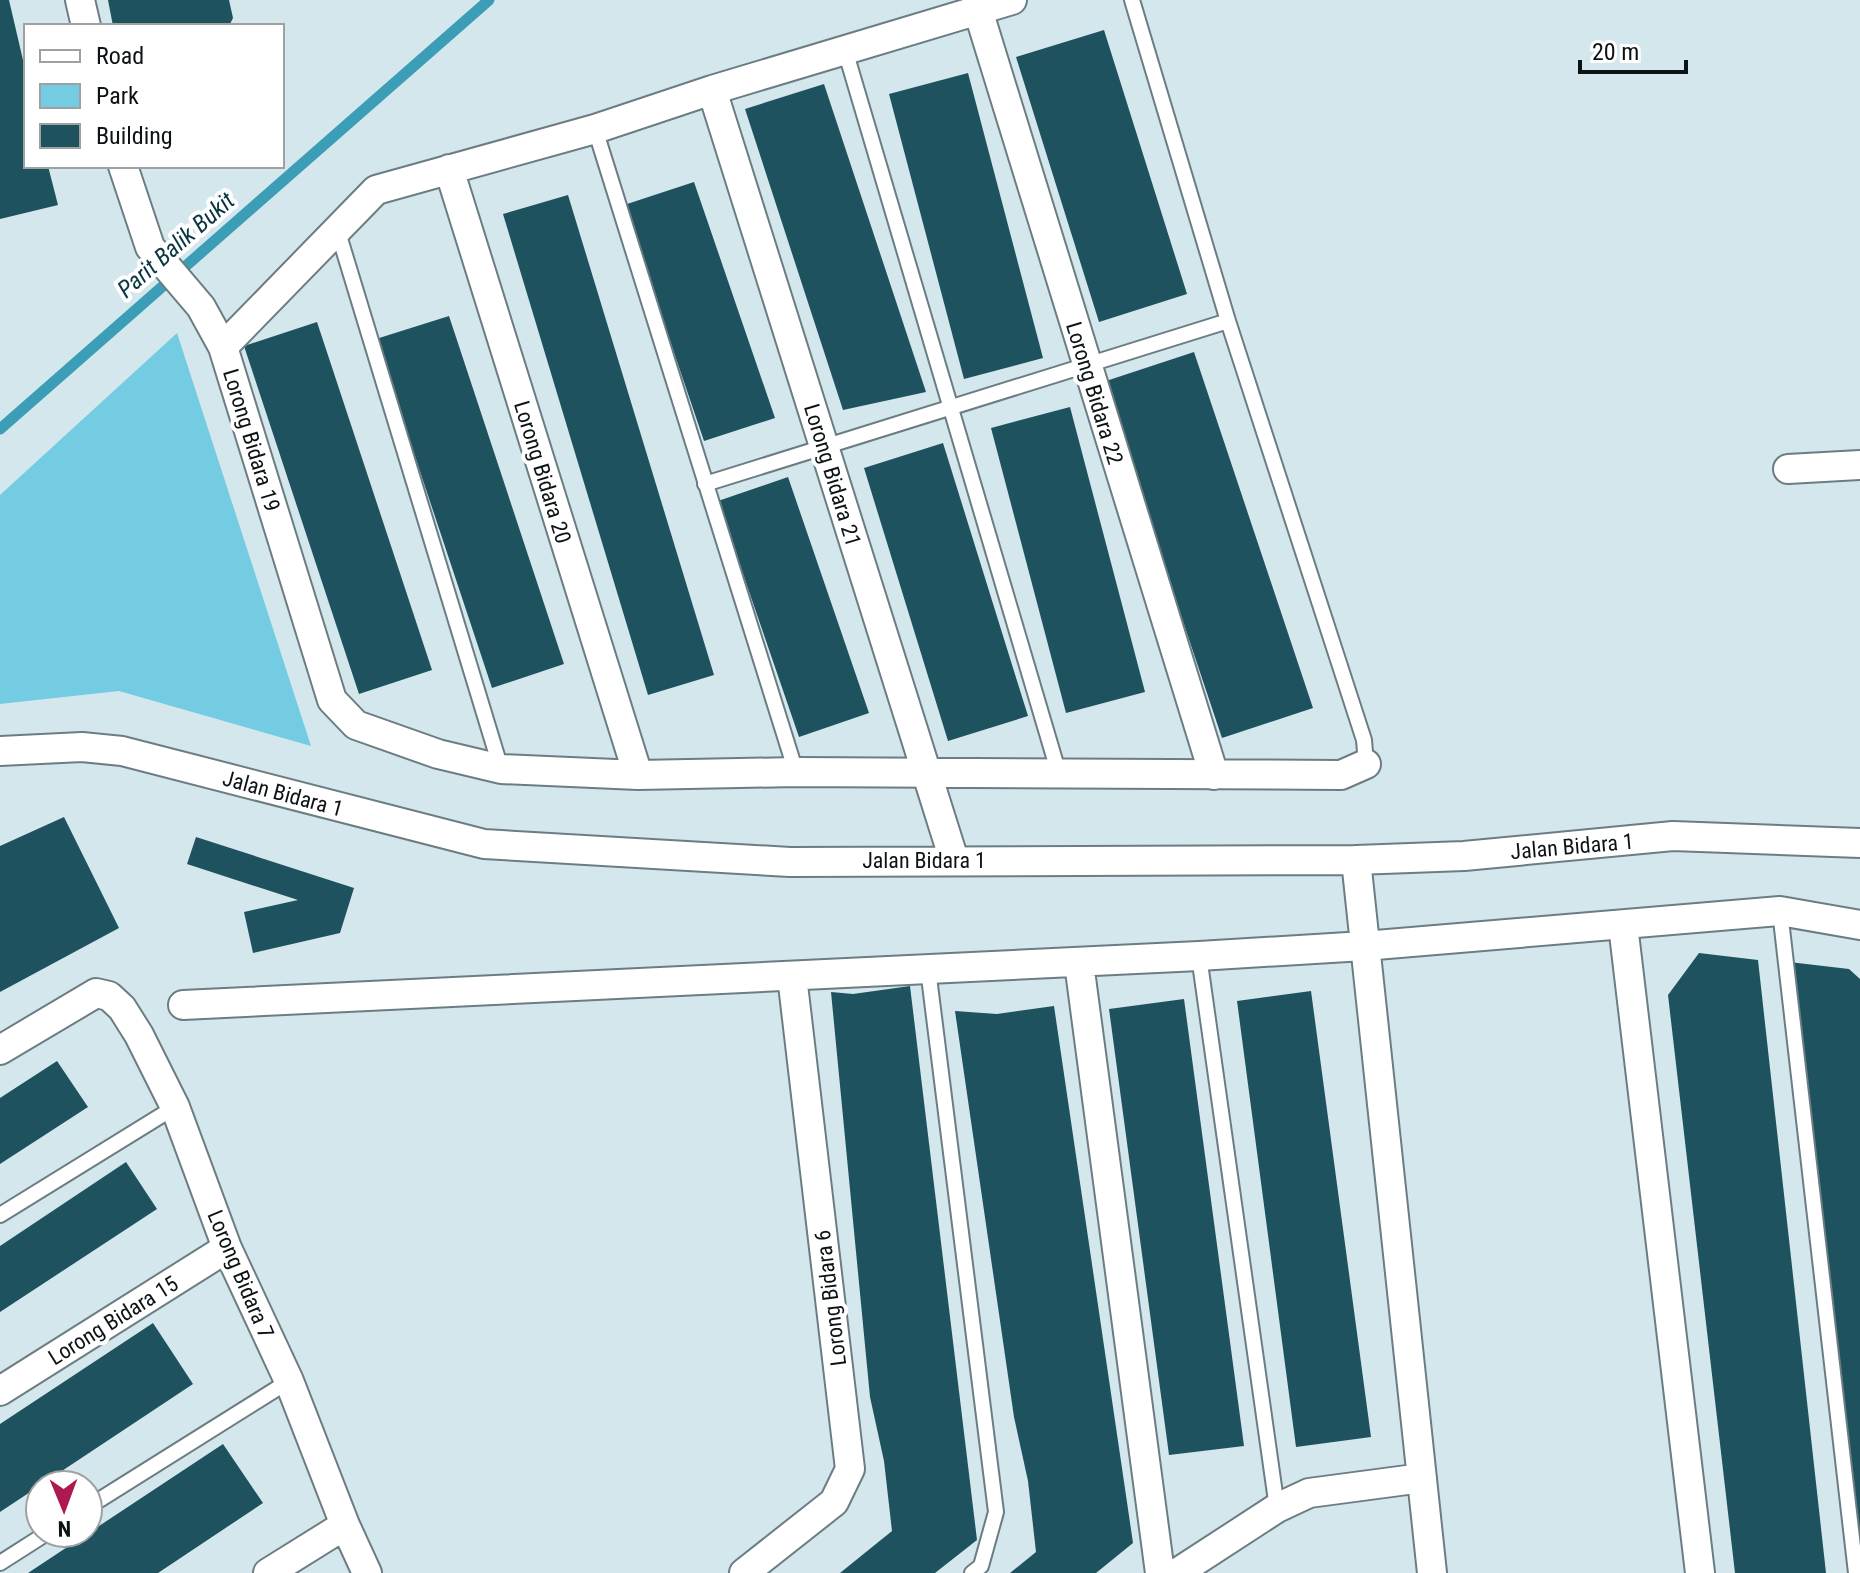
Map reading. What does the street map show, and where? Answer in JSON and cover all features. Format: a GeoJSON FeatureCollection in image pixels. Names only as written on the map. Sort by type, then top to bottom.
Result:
{"type":"FeatureCollection","features":[{"type":"Feature","properties":{"kind":"street"},"geometry":{"type":"LineString","coordinates":[[80,0],[86,24]]}},
{"type":"Feature","properties":{"kind":"street"},"geometry":{"type":"LineString","coordinates":[[223,347],[376,190],[595,129],[712,90],[1012,0]]}},
{"type":"Feature","properties":{"kind":"street","name":"Lorong Bidara 22"},"geometry":{"type":"LineString","coordinates":[[978,10],[1214,775]]}},
{"type":"Feature","properties":{"kind":"street","name":"Lorong Bidara 21"},"geometry":{"type":"LineString","coordinates":[[712,90],[954,860]]}},
{"type":"Feature","properties":{"kind":"street","name":"Lorong Bidara 19"},"geometry":{"type":"LineString","coordinates":[[124,168],[150,247],[201,307],[223,347],[332,700],[356,725],[438,754],[501,769]]}},
{"type":"Feature","properties":{"kind":"street","name":"Lorong Bidara 20"},"geometry":{"type":"LineString","coordinates":[[449,169],[638,775]]}},
{"type":"Feature","properties":{"kind":"street"},"geometry":{"type":"LineString","coordinates":[[1788,469],[1860,465]]}},
{"type":"Feature","properties":{"kind":"street","name":"Jalan Bidara 1"},"geometry":{"type":"LineString","coordinates":[[0,751],[82,747],[122,751],[484,844],[790,862],[1356,860],[1464,856],[1673,836],[1860,843]]}},
{"type":"Feature","properties":{"kind":"street"},"geometry":{"type":"LineString","coordinates":[[501,769],[638,775],[796,772],[1341,775],[1366,764]]}},
{"type":"Feature","properties":{"kind":"street"},"geometry":{"type":"LineString","coordinates":[[1356,860],[1432,1573]]}},
{"type":"Feature","properties":{"kind":"street"},"geometry":{"type":"LineString","coordinates":[[183,1005],[1199,956],[1364,946],[1780,911],[1860,925]]}},
{"type":"Feature","properties":{"kind":"street"},"geometry":{"type":"LineString","coordinates":[[1623,925],[1700,1573]]}},
{"type":"Feature","properties":{"kind":"street"},"geometry":{"type":"LineString","coordinates":[[1079,963],[1160,1573]]}},
{"type":"Feature","properties":{"kind":"street","name":"Lorong Bidara 6"},"geometry":{"type":"LineString","coordinates":[[744,1573],[834,1502],[850,1469],[792,976]]}},
{"type":"Feature","properties":{"kind":"street","name":"Lorong Bidara 7"},"geometry":{"type":"LineString","coordinates":[[0,1050],[96,993],[109,996],[122,1008],[175,1107],[227,1248],[289,1381],[367,1573]]}},
{"type":"Feature","properties":{"kind":"street","name":"Lorong Bidara 15"},"geometry":{"type":"LineString","coordinates":[[0,1391],[227,1248]]}},
{"type":"Feature","properties":{"kind":"street"},"geometry":{"type":"LineString","coordinates":[[1177,1573],[1277,1508],[1309,1493],[1422,1478]]}},
{"type":"Feature","properties":{"kind":"street"},"geometry":{"type":"LineString","coordinates":[[268,1573],[345,1525]]}},
{"type":"Feature","properties":{"kind":"lane"},"geometry":{"type":"LineString","coordinates":[[1132,0],[1228,321],[1364,740],[1366,764]]}},
{"type":"Feature","properties":{"kind":"lane"},"geometry":{"type":"LineString","coordinates":[[845,50],[1059,775]]}},
{"type":"Feature","properties":{"kind":"lane"},"geometry":{"type":"LineString","coordinates":[[595,129],[796,772]]}},
{"type":"Feature","properties":{"kind":"lane"},"geometry":{"type":"LineString","coordinates":[[338,232],[501,769]]}},
{"type":"Feature","properties":{"kind":"lane"},"geometry":{"type":"LineString","coordinates":[[705,484],[1228,321]]}},
{"type":"Feature","properties":{"kind":"lane"},"geometry":{"type":"LineString","coordinates":[[1780,911],[1856,1573]]}},
{"type":"Feature","properties":{"kind":"lane"},"geometry":{"type":"LineString","coordinates":[[1199,956],[1277,1508]]}},
{"type":"Feature","properties":{"kind":"lane"},"geometry":{"type":"LineString","coordinates":[[928,969],[996,1512],[981,1566],[972,1573]]}},
{"type":"Feature","properties":{"kind":"lane"},"geometry":{"type":"LineString","coordinates":[[0,1215],[175,1107]]}},
{"type":"Feature","properties":{"kind":"lane"},"geometry":{"type":"LineString","coordinates":[[104,1497],[289,1381]]}},
{"type":"Feature","properties":{"kind":"lane"},"geometry":{"type":"LineString","coordinates":[[0,1563],[24,1548]]}},
{"type":"Feature","properties":{"kind":"green space"},"geometry":{"type":"Polygon","coordinates":[[[177,333],[311,746],[119,691],[0,704],[0,495],[177,333]]]}},
{"type":"Feature","properties":{"kind":"building"},"geometry":{"type":"Polygon","coordinates":[[[0,0],[9,0],[24,64],[24,168],[49,168],[58,205],[0,219],[0,0]]]}},
{"type":"Feature","properties":{"kind":"building"},"geometry":{"type":"Polygon","coordinates":[[[108,0],[229,0],[233,18],[230,24],[113,24],[108,0]]]}},
{"type":"Feature","properties":{"kind":"building"},"geometry":{"type":"Polygon","coordinates":[[[1104,30],[1187,294],[1099,322],[1016,57],[1104,30]]]}},
{"type":"Feature","properties":{"kind":"building"},"geometry":{"type":"Polygon","coordinates":[[[968,73],[1043,358],[964,379],[889,94],[968,73]]]}},
{"type":"Feature","properties":{"kind":"building"},"geometry":{"type":"Polygon","coordinates":[[[824,84],[926,392],[843,410],[745,109],[824,84]]]}},
{"type":"Feature","properties":{"kind":"building"},"geometry":{"type":"Polygon","coordinates":[[[694,182],[775,418],[704,441],[624,205],[694,182]]]}},
{"type":"Feature","properties":{"kind":"building"},"geometry":{"type":"Polygon","coordinates":[[[568,195],[714,675],[648,695],[503,214],[568,195]]]}},
{"type":"Feature","properties":{"kind":"building"},"geometry":{"type":"Polygon","coordinates":[[[449,316],[564,664],[492,688],[376,339],[449,316]]]}},
{"type":"Feature","properties":{"kind":"building"},"geometry":{"type":"Polygon","coordinates":[[[317,322],[432,670],[359,694],[244,346],[317,322]]]}},
{"type":"Feature","properties":{"kind":"building"},"geometry":{"type":"Polygon","coordinates":[[[1194,352],[1313,708],[1222,738],[1103,382],[1194,352]]]}},
{"type":"Feature","properties":{"kind":"building"},"geometry":{"type":"Polygon","coordinates":[[[1070,407],[1145,692],[1066,713],[991,428],[1070,407]]]}},
{"type":"Feature","properties":{"kind":"building"},"geometry":{"type":"Polygon","coordinates":[[[943,443],[1028,716],[948,741],[864,468],[943,443]]]}},
{"type":"Feature","properties":{"kind":"building"},"geometry":{"type":"Polygon","coordinates":[[[788,477],[869,713],[799,737],[718,501],[788,477]]]}},
{"type":"Feature","properties":{"kind":"building"},"geometry":{"type":"Polygon","coordinates":[[[64,817],[119,928],[0,992],[0,846],[64,817]]]}},
{"type":"Feature","properties":{"kind":"building"},"geometry":{"type":"Polygon","coordinates":[[[196,837],[354,888],[340,933],[253,953],[244,912],[298,900],[187,864],[196,837]]]}},
{"type":"Feature","properties":{"kind":"building"},"geometry":{"type":"Polygon","coordinates":[[[1699,953],[1758,960],[1826,1573],[1735,1573],[1668,995],[1699,953]]]}},
{"type":"Feature","properties":{"kind":"building"},"geometry":{"type":"Polygon","coordinates":[[[1789,962],[1849,969],[1860,979],[1860,1556],[1789,962]]]}},
{"type":"Feature","properties":{"kind":"building"},"geometry":{"type":"Polygon","coordinates":[[[910,986],[977,1540],[935,1573],[840,1573],[892,1531],[884,1461],[870,1397],[831,992],[853,994],[910,986]]]}},
{"type":"Feature","properties":{"kind":"building"},"geometry":{"type":"Polygon","coordinates":[[[1311,991],[1371,1437],[1296,1447],[1237,1001],[1311,991]]]}},
{"type":"Feature","properties":{"kind":"building"},"geometry":{"type":"Polygon","coordinates":[[[1184,999],[1244,1446],[1169,1455],[1109,1009],[1184,999]]]}},
{"type":"Feature","properties":{"kind":"building"},"geometry":{"type":"Polygon","coordinates":[[[1054,1006],[1133,1543],[1096,1573],[1010,1573],[1036,1552],[1028,1481],[1014,1417],[955,1011],[997,1014],[1054,1006]]]}},
{"type":"Feature","properties":{"kind":"building"},"geometry":{"type":"Polygon","coordinates":[[[57,1061],[88,1107],[0,1164],[0,1098],[57,1061]]]}},
{"type":"Feature","properties":{"kind":"building"},"geometry":{"type":"Polygon","coordinates":[[[126,1162],[157,1209],[0,1312],[0,1246],[126,1162]]]}},
{"type":"Feature","properties":{"kind":"building"},"geometry":{"type":"Polygon","coordinates":[[[153,1323],[193,1384],[65,1469],[24,1469],[24,1496],[0,1512],[0,1424],[153,1323]]]}},
{"type":"Feature","properties":{"kind":"building"},"geometry":{"type":"Polygon","coordinates":[[[223,1444],[263,1503],[158,1573],[28,1573],[64,1549],[104,1549],[104,1523],[223,1444]]]}},
{"type":"Feature","properties":{"kind":"waterway","name":"Parit Balik Bukit"},"geometry":{"type":"LineString","coordinates":[[0,429],[489,0]]}}]}
